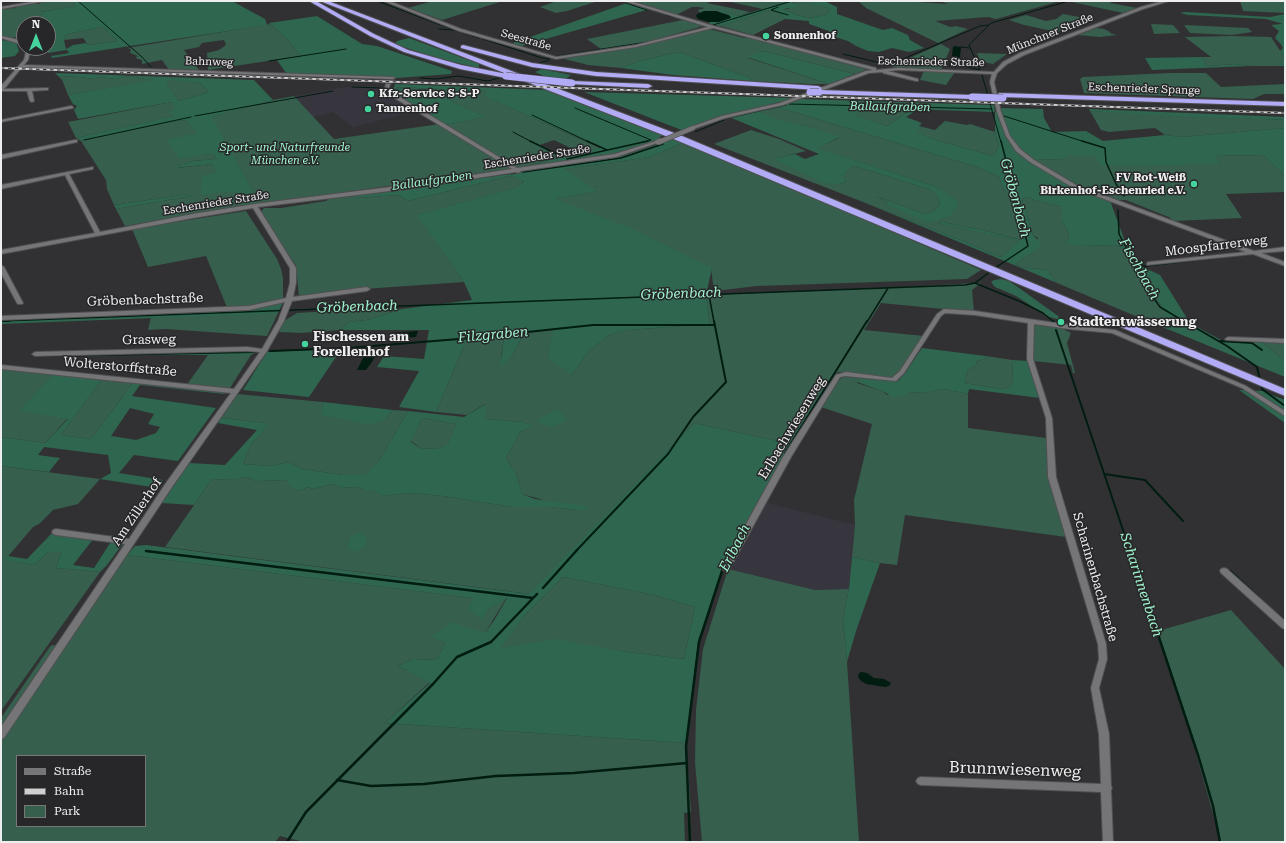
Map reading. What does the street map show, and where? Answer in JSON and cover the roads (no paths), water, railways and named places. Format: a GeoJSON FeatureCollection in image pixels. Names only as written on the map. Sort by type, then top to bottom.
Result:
{"type":"FeatureCollection","features":[{"type":"Feature","properties":{"kind":"highway"},"geometry":{"type":"LineString","coordinates":[[312,1],[372,35],[406,51],[460,67],[506,76],[572,83],[656,86]]}},
{"type":"Feature","properties":{"kind":"highway"},"geometry":{"type":"LineString","coordinates":[[323,1],[626,116],[1005,271],[1259,378],[1285,393]]}},
{"type":"Feature","properties":{"kind":"highway"},"geometry":{"type":"LineString","coordinates":[[335,1],[451,44],[683,135],[988,264]]}},
{"type":"Feature","properties":{"kind":"highway"},"geometry":{"type":"LineString","coordinates":[[451,44],[532,65],[596,74],[818,90],[1002,96]]}},
{"type":"Feature","properties":{"kind":"highway"},"geometry":{"type":"LineString","coordinates":[[671,87],[810,92],[827,89],[973,95]]}},
{"type":"Feature","properties":{"kind":"highway","name":"Eschenrieder Spange"},"geometry":{"type":"LineString","coordinates":[[1002,96],[1285,104]]}},
{"type":"Feature","properties":{"kind":"highway","name":"Eschenrieder Spange"},"geometry":{"type":"LineString","coordinates":[[1002,96],[1285,108]]}},
{"type":"Feature","properties":{"kind":"highway"},"geometry":{"type":"LineString","coordinates":[[1259,378],[1285,385]]}},
{"type":"Feature","properties":{"kind":"street"},"geometry":{"type":"LineString","coordinates":[[1,8],[44,1]]}},
{"type":"Feature","properties":{"kind":"street","name":"Seestraße"},"geometry":{"type":"LineString","coordinates":[[386,1],[460,30],[556,58],[636,46],[713,27]]}},
{"type":"Feature","properties":{"kind":"street"},"geometry":{"type":"LineString","coordinates":[[626,1],[713,27],[916,80]]}},
{"type":"Feature","properties":{"kind":"street","name":"Münchner Straße"},"geometry":{"type":"LineString","coordinates":[[995,73],[1006,62],[1022,54],[1142,8],[1167,1]]}},
{"type":"Feature","properties":{"kind":"street"},"geometry":{"type":"LineString","coordinates":[[1,37],[16,41]]}},
{"type":"Feature","properties":{"kind":"street"},"geometry":{"type":"LineString","coordinates":[[1,90],[26,60],[27,56]]}},
{"type":"Feature","properties":{"kind":"street","name":"Bahnweg"},"geometry":{"type":"LineString","coordinates":[[21,66],[393,78],[387,88],[398,98],[518,171]]}},
{"type":"Feature","properties":{"kind":"street","name":"Eschenrieder Straße"},"geometry":{"type":"LineString","coordinates":[[1,252],[255,206],[406,187],[616,155],[658,142],[724,117],[781,104],[877,70],[898,69],[995,73]]}},
{"type":"Feature","properties":{"kind":"street"},"geometry":{"type":"LineString","coordinates":[[995,73],[992,88],[1008,136],[1018,150],[1032,161],[1058,178],[1082,189],[1285,264]]}},
{"type":"Feature","properties":{"kind":"street"},"geometry":{"type":"LineString","coordinates":[[30,89],[32,101]]}},
{"type":"Feature","properties":{"kind":"street"},"geometry":{"type":"LineString","coordinates":[[1,90],[46,89]]}},
{"type":"Feature","properties":{"kind":"street"},"geometry":{"type":"LineString","coordinates":[[1,121],[70,107]]}},
{"type":"Feature","properties":{"kind":"street"},"geometry":{"type":"LineString","coordinates":[[1,157],[75,141]]}},
{"type":"Feature","properties":{"kind":"street"},"geometry":{"type":"LineString","coordinates":[[1,187],[90,168]]}},
{"type":"Feature","properties":{"kind":"street"},"geometry":{"type":"LineString","coordinates":[[66,173],[98,234]]}},
{"type":"Feature","properties":{"kind":"street","name":"Am Zillerhof"},"geometry":{"type":"LineString","coordinates":[[1,735],[131,542],[275,333],[289,300],[293,283],[292,268],[255,206]]}},
{"type":"Feature","properties":{"kind":"street"},"geometry":{"type":"LineString","coordinates":[[1,246],[1,256]]}},
{"type":"Feature","properties":{"kind":"street","name":"Moospfarrerweg"},"geometry":{"type":"LineString","coordinates":[[1149,264],[1285,249]]}},
{"type":"Feature","properties":{"kind":"street"},"geometry":{"type":"LineString","coordinates":[[1,267],[20,303]]}},
{"type":"Feature","properties":{"kind":"street","name":"Gröbenbachstraße"},"geometry":{"type":"LineString","coordinates":[[1,318],[249,308],[289,300],[367,289]]}},
{"type":"Feature","properties":{"kind":"street","name":"Erlbachwiesenweg"},"geometry":{"type":"LineString","coordinates":[[726,568],[787,457],[838,376],[846,374],[894,380],[902,372],[939,315],[944,312],[975,313],[1031,322]]}},
{"type":"Feature","properties":{"kind":"street"},"geometry":{"type":"LineString","coordinates":[[1031,322],[1113,331],[1125,335],[1244,387],[1285,414]]}},
{"type":"Feature","properties":{"kind":"street","name":"Scharinenbachstraße"},"geometry":{"type":"LineString","coordinates":[[1031,322],[1030,359],[1049,418],[1052,477],[1102,644],[1103,658],[1095,688],[1104,734],[1108,842]]}},
{"type":"Feature","properties":{"kind":"street"},"geometry":{"type":"LineString","coordinates":[[1228,338],[1285,341]]}},
{"type":"Feature","properties":{"kind":"street","name":"Grasweg"},"geometry":{"type":"LineString","coordinates":[[34,354],[247,349],[264,351]]}},
{"type":"Feature","properties":{"kind":"street","name":"Wolterstorffstraße"},"geometry":{"type":"LineString","coordinates":[[1,367],[236,391]]}},
{"type":"Feature","properties":{"kind":"street"},"geometry":{"type":"LineString","coordinates":[[56,532],[131,542]]}},
{"type":"Feature","properties":{"kind":"street"},"geometry":{"type":"LineString","coordinates":[[1224,571],[1285,626]]}},
{"type":"Feature","properties":{"kind":"street","name":"Brunnwiesenweg"},"geometry":{"type":"LineString","coordinates":[[921,781],[1107,788]]}},
{"type":"Feature","properties":{"kind":"waterway"},"geometry":{"type":"LineString","coordinates":[[78,1],[142,57],[151,67]]}},
{"type":"Feature","properties":{"kind":"waterway"},"geometry":{"type":"LineString","coordinates":[[713,25],[792,1]]}},
{"type":"Feature","properties":{"kind":"waterway","name":"Gröbenbach"},"geometry":{"type":"LineString","coordinates":[[980,70],[969,45],[991,23],[1069,1]]}},
{"type":"Feature","properties":{"kind":"waterway"},"geometry":{"type":"LineString","coordinates":[[380,2],[454,30]]}},
{"type":"Feature","properties":{"kind":"waterway"},"geometry":{"type":"LineString","coordinates":[[626,3],[647,10]]}},
{"type":"Feature","properties":{"kind":"waterway"},"geometry":{"type":"LineString","coordinates":[[778,7],[771,10],[788,15]]}},
{"type":"Feature","properties":{"kind":"waterway"},"geometry":{"type":"LineString","coordinates":[[666,15],[674,17]]}},
{"type":"Feature","properties":{"kind":"waterway"},"geometry":{"type":"LineString","coordinates":[[679,18],[708,27]]}},
{"type":"Feature","properties":{"kind":"waterway"},"geometry":{"type":"LineString","coordinates":[[889,65],[980,26],[988,25]]}},
{"type":"Feature","properties":{"kind":"waterway"},"geometry":{"type":"LineString","coordinates":[[439,29],[454,30]]}},
{"type":"Feature","properties":{"kind":"waterway"},"geometry":{"type":"LineString","coordinates":[[454,30],[479,38]]}},
{"type":"Feature","properties":{"kind":"waterway"},"geometry":{"type":"LineString","coordinates":[[483,39],[542,58],[550,59]]}},
{"type":"Feature","properties":{"kind":"waterway"},"geometry":{"type":"LineString","coordinates":[[557,56],[647,42]]}},
{"type":"Feature","properties":{"kind":"waterway"},"geometry":{"type":"LineString","coordinates":[[961,47],[969,48]]}},
{"type":"Feature","properties":{"kind":"waterway"},"geometry":{"type":"LineString","coordinates":[[269,61],[346,49]]}},
{"type":"Feature","properties":{"kind":"waterway"},"geometry":{"type":"LineString","coordinates":[[843,54],[884,64]]}},
{"type":"Feature","properties":{"kind":"waterway"},"geometry":{"type":"LineString","coordinates":[[540,63],[549,60]]}},
{"type":"Feature","properties":{"kind":"waterway"},"geometry":{"type":"LineString","coordinates":[[967,67],[980,70]]}},
{"type":"Feature","properties":{"kind":"waterway","name":"Gröbenbach"},"geometry":{"type":"LineString","coordinates":[[980,70],[988,96]]}},
{"type":"Feature","properties":{"kind":"waterway"},"geometry":{"type":"LineString","coordinates":[[420,78],[436,79],[458,76],[488,81],[502,77]]}},
{"type":"Feature","properties":{"kind":"waterway"},"geometry":{"type":"LineString","coordinates":[[352,87],[381,88]]}},
{"type":"Feature","properties":{"kind":"waterway"},"geometry":{"type":"LineString","coordinates":[[195,116],[333,91]]}},
{"type":"Feature","properties":{"kind":"waterway","name":"Gröbenbach"},"geometry":{"type":"LineString","coordinates":[[989,100],[992,109]]}},
{"type":"Feature","properties":{"kind":"waterway","name":"Ballaufgraben"},"geometry":{"type":"LineString","coordinates":[[789,104],[992,109]]}},
{"type":"Feature","properties":{"kind":"waterway"},"geometry":{"type":"LineString","coordinates":[[733,117],[786,105]]}},
{"type":"Feature","properties":{"kind":"waterway"},"geometry":{"type":"LineString","coordinates":[[575,108],[651,140],[643,142]]}},
{"type":"Feature","properties":{"kind":"waterway","name":"Gröbenbach"},"geometry":{"type":"LineString","coordinates":[[992,109],[1001,142]]}},
{"type":"Feature","properties":{"kind":"waterway"},"geometry":{"type":"LineString","coordinates":[[532,115],[589,142]]}},
{"type":"Feature","properties":{"kind":"waterway","name":"Fischbach"},"geometry":{"type":"LineString","coordinates":[[1004,116],[1085,142]]}},
{"type":"Feature","properties":{"kind":"waterway"},"geometry":{"type":"LineString","coordinates":[[84,140],[191,117]]}},
{"type":"Feature","properties":{"kind":"waterway","name":"Ballaufgraben"},"geometry":{"type":"LineString","coordinates":[[695,132],[724,120]]}},
{"type":"Feature","properties":{"kind":"waterway"},"geometry":{"type":"LineString","coordinates":[[513,132],[531,142]]}},
{"type":"Feature","properties":{"kind":"waterway"},"geometry":{"type":"LineString","coordinates":[[587,141],[607,150]]}},
{"type":"Feature","properties":{"kind":"waterway"},"geometry":{"type":"LineString","coordinates":[[567,159],[648,141]]}},
{"type":"Feature","properties":{"kind":"waterway","name":"Gröbenbach"},"geometry":{"type":"LineString","coordinates":[[995,268],[1028,246],[1001,141]]}},
{"type":"Feature","properties":{"kind":"waterway","name":"Fischbach"},"geometry":{"type":"LineString","coordinates":[[1082,141],[1105,148],[1106,162],[1116,184],[1124,196]]}},
{"type":"Feature","properties":{"kind":"waterway"},"geometry":{"type":"LineString","coordinates":[[531,142],[563,157]]}},
{"type":"Feature","properties":{"kind":"waterway","name":"Ballaufgraben"},"geometry":{"type":"LineString","coordinates":[[523,172],[621,158],[663,144]]}},
{"type":"Feature","properties":{"kind":"waterway","name":"Fischbach"},"geometry":{"type":"LineString","coordinates":[[1118,210],[1119,234],[1148,290],[1160,307],[1185,322]]}},
{"type":"Feature","properties":{"kind":"waterway"},"geometry":{"type":"LineString","coordinates":[[1137,267],[1224,257]]}},
{"type":"Feature","properties":{"kind":"waterway","name":"Gröbenbach"},"geometry":{"type":"LineString","coordinates":[[975,283],[991,271]]}},
{"type":"Feature","properties":{"kind":"waterway","name":"Gröbenbach"},"geometry":{"type":"LineString","coordinates":[[9,321],[1,321],[965,285],[975,283]]}},
{"type":"Feature","properties":{"kind":"waterway","name":"Scharinnenbach"},"geometry":{"type":"LineString","coordinates":[[975,283],[1019,301],[1043,313],[1054,322],[1052,321]]}},
{"type":"Feature","properties":{"kind":"waterway","name":"Erlbach"},"geometry":{"type":"LineString","coordinates":[[867,322],[888,288]]}},
{"type":"Feature","properties":{"kind":"waterway"},"geometry":{"type":"LineString","coordinates":[[709,295],[714,322]]}},
{"type":"Feature","properties":{"kind":"waterway","name":"Filzgraben"},"geometry":{"type":"LineString","coordinates":[[714,321],[715,325]]}},
{"type":"Feature","properties":{"kind":"waterway","name":"Erlbach"},"geometry":{"type":"LineString","coordinates":[[785,453],[867,321]]}},
{"type":"Feature","properties":{"kind":"waterway","name":"Fischbach"},"geometry":{"type":"LineString","coordinates":[[1184,321],[1227,346],[1257,367],[1260,380]]}},
{"type":"Feature","properties":{"kind":"waterway","name":"Filzgraben"},"geometry":{"type":"LineString","coordinates":[[270,351],[348,348],[471,338],[593,325],[715,325]]}},
{"type":"Feature","properties":{"kind":"waterway"},"geometry":{"type":"LineString","coordinates":[[576,551],[668,454],[693,417],[726,382],[715,325]]}},
{"type":"Feature","properties":{"kind":"waterway","name":"Scharinnenbach"},"geometry":{"type":"LineString","coordinates":[[1056,330],[1104,474]]}},
{"type":"Feature","properties":{"kind":"waterway"},"geometry":{"type":"LineString","coordinates":[[1220,341],[1252,343],[1262,350]]}},
{"type":"Feature","properties":{"kind":"waterway"},"geometry":{"type":"LineString","coordinates":[[42,356],[255,352]]}},
{"type":"Feature","properties":{"kind":"waterway","name":"Fischbach"},"geometry":{"type":"LineString","coordinates":[[1261,384],[1262,389],[1285,406]]}},
{"type":"Feature","properties":{"kind":"waterway"},"geometry":{"type":"LineString","coordinates":[[1104,474],[1145,480],[1183,521]]}},
{"type":"Feature","properties":{"kind":"waterway","name":"Scharinnenbach"},"geometry":{"type":"LineString","coordinates":[[1104,474],[1130,551]]}},
{"type":"Feature","properties":{"kind":"waterway"},"geometry":{"type":"LineString","coordinates":[[543,588],[577,550]]}},
{"type":"Feature","properties":{"kind":"waterway","name":"Scharinnenbach"},"geometry":{"type":"LineString","coordinates":[[1130,550],[1198,755],[1213,806],[1220,842]]}},
{"type":"Feature","properties":{"kind":"waterway"},"geometry":{"type":"LineString","coordinates":[[146,551],[533,598]]}},
{"type":"Feature","properties":{"kind":"waterway","name":"Erlbach"},"geometry":{"type":"LineString","coordinates":[[687,763],[686,746],[699,642],[723,568]]}},
{"type":"Feature","properties":{"kind":"waterway"},"geometry":{"type":"LineString","coordinates":[[1230,571],[1258,597]]}},
{"type":"Feature","properties":{"kind":"waterway"},"geometry":{"type":"LineString","coordinates":[[338,780],[433,684],[457,657],[491,642],[537,594]]}},
{"type":"Feature","properties":{"kind":"waterway"},"geometry":{"type":"LineString","coordinates":[[338,780],[371,786],[424,784],[496,776],[574,773],[687,763]]}},
{"type":"Feature","properties":{"kind":"waterway","name":"Erlbach"},"geometry":{"type":"LineString","coordinates":[[687,763],[690,842]]}},
{"type":"Feature","properties":{"kind":"waterway"},"geometry":{"type":"LineString","coordinates":[[287,842],[306,812],[338,780]]}},
{"type":"Feature","properties":{"kind":"tunnel"},"geometry":{"type":"LineString","coordinates":[[388,85],[391,81]]}},
{"type":"Feature","properties":{"kind":"railway"},"geometry":{"type":"LineString","coordinates":[[1,68],[1285,113]]}},
{"type":"Feature","properties":{"kind":"place","name":"Sonnenhof"},"geometry":{"type":"Point","coordinates":[766,36]}},
{"type":"Feature","properties":{"kind":"place","name":"Kfz-Service S-S-P"},"geometry":{"type":"Point","coordinates":[371,94]}},
{"type":"Feature","properties":{"kind":"place","name":"Tannenhof"},"geometry":{"type":"Point","coordinates":[368,109]}},
{"type":"Feature","properties":{"kind":"place","name":"FV Rot-Weiß Birkenhof-Eschenried e.V."},"geometry":{"type":"Point","coordinates":[1194,184]}},
{"type":"Feature","properties":{"kind":"place","name":"Stadtentwässerung"},"geometry":{"type":"Point","coordinates":[1061,322]}},
{"type":"Feature","properties":{"kind":"place","name":"Fischessen am Forellenhof"},"geometry":{"type":"Point","coordinates":[305,344]}},
{"type":"Feature","properties":{"kind":"park label","name":"Sport- und Naturfreunde München e.V."},"geometry":{"type":"Point","coordinates":[285,154]}}]}
